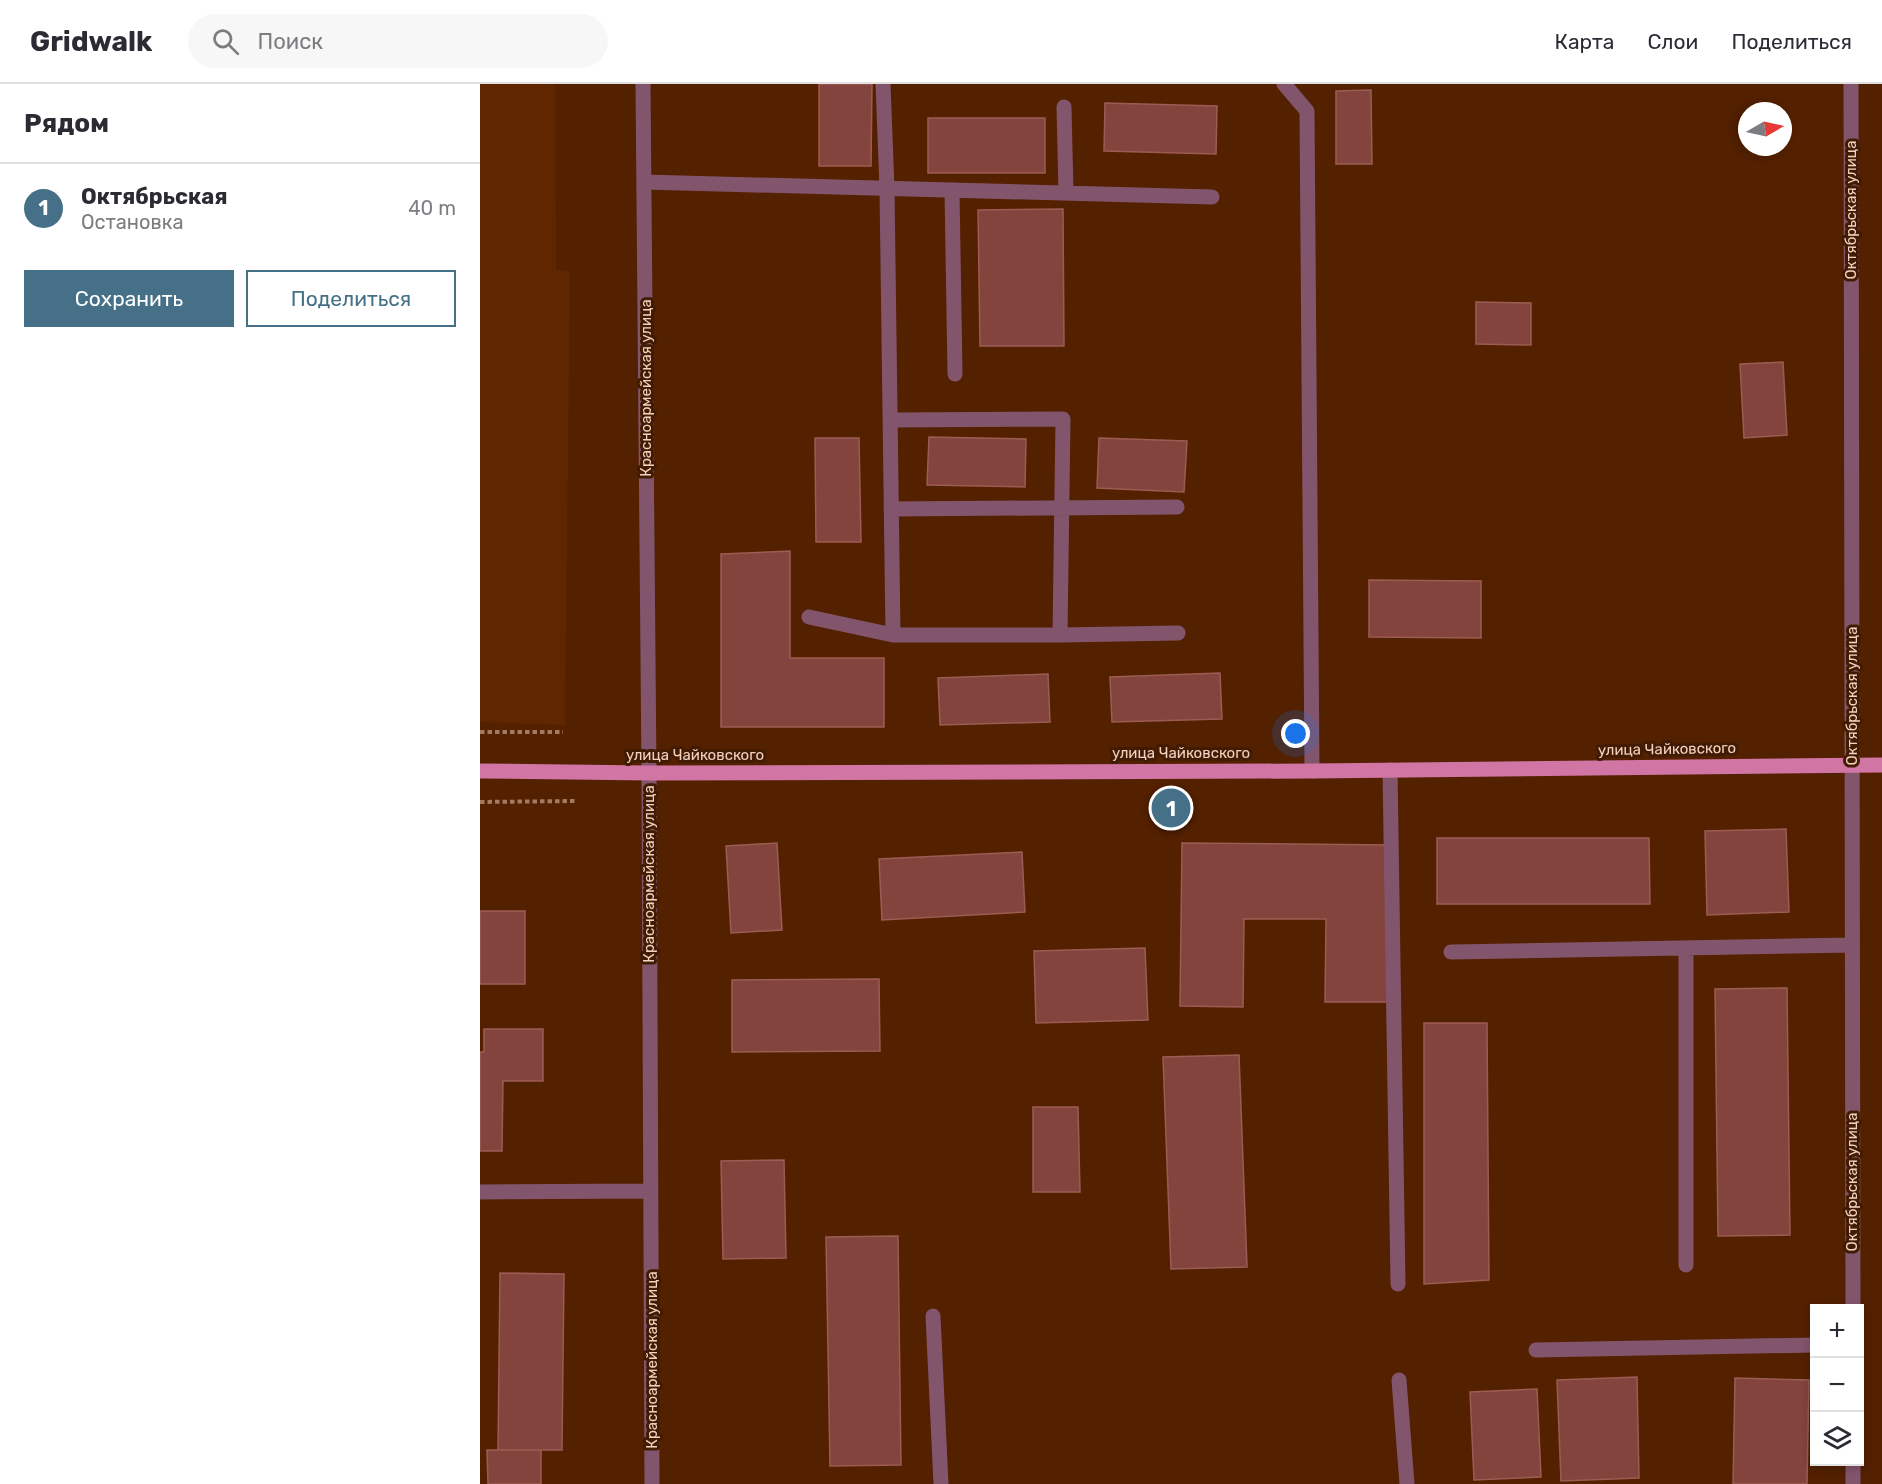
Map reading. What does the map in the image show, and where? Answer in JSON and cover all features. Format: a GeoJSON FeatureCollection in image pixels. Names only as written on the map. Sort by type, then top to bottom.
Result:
{"type":"FeatureCollection","features":[{"type":"Feature","properties":{"kind":"main road","name":"улица Чайковского"},"geometry":{"type":"LineString","coordinates":[[480,771],[649,773],[1312,771],[1882,765]]}},
{"type":"Feature","properties":{"kind":"street","name":"Красноармейская улица"},"geometry":{"type":"LineString","coordinates":[[643,84],[652,1484]]}},
{"type":"Feature","properties":{"kind":"street"},"geometry":{"type":"LineString","coordinates":[[883,84],[887,188],[893,635]]}},
{"type":"Feature","properties":{"kind":"street"},"geometry":{"type":"LineString","coordinates":[[1284,84],[1307,111],[1312,771]]}},
{"type":"Feature","properties":{"kind":"street","name":"Октябрьская улица"},"geometry":{"type":"LineString","coordinates":[[1851,84],[1853,1304]]}},
{"type":"Feature","properties":{"kind":"street"},"geometry":{"type":"LineString","coordinates":[[1064,107],[1066,193]]}},
{"type":"Feature","properties":{"kind":"street"},"geometry":{"type":"LineString","coordinates":[[644,182],[1212,196]]}},
{"type":"Feature","properties":{"kind":"street"},"geometry":{"type":"LineString","coordinates":[[952,190],[955,374]]}},
{"type":"Feature","properties":{"kind":"street"},"geometry":{"type":"LineString","coordinates":[[890,420],[1063,419],[1060,635]]}},
{"type":"Feature","properties":{"kind":"street"},"geometry":{"type":"LineString","coordinates":[[891,509],[1177,507]]}},
{"type":"Feature","properties":{"kind":"street"},"geometry":{"type":"LineString","coordinates":[[809,617],[893,635],[1178,633]]}},
{"type":"Feature","properties":{"kind":"street"},"geometry":{"type":"LineString","coordinates":[[1390,770],[1398,1284]]}},
{"type":"Feature","properties":{"kind":"street"},"geometry":{"type":"LineString","coordinates":[[1451,952],[1852,945]]}},
{"type":"Feature","properties":{"kind":"street"},"geometry":{"type":"LineString","coordinates":[[1686,948],[1686,1265]]}},
{"type":"Feature","properties":{"kind":"street"},"geometry":{"type":"LineString","coordinates":[[480,1192],[651,1191]]}},
{"type":"Feature","properties":{"kind":"street"},"geometry":{"type":"LineString","coordinates":[[933,1316],[941,1484]]}},
{"type":"Feature","properties":{"kind":"street"},"geometry":{"type":"LineString","coordinates":[[1536,1350],[1810,1345]]}},
{"type":"Feature","properties":{"kind":"street"},"geometry":{"type":"LineString","coordinates":[[1399,1380],[1407,1484]]}},
{"type":"Feature","properties":{"kind":"street"},"geometry":{"type":"LineString","coordinates":[[1853,1466],[1853,1484]]}},
{"type":"Feature","properties":{"kind":"path"},"geometry":{"type":"LineString","coordinates":[[480,732],[563,732]]}},
{"type":"Feature","properties":{"kind":"path"},"geometry":{"type":"LineString","coordinates":[[480,802],[574,801]]}},
{"type":"Feature","properties":{"kind":"shaded area"},"geometry":{"type":"Polygon","coordinates":[[[480,84],[555,84],[556,270],[570,271],[565,725],[480,722],[480,84]]]}},
{"type":"Feature","properties":{"kind":"building"},"geometry":{"type":"Polygon","coordinates":[[[819,84],[872,84],[871,166],[819,166],[819,84]]]}},
{"type":"Feature","properties":{"kind":"building"},"geometry":{"type":"Polygon","coordinates":[[[1371,90],[1372,164],[1336,164],[1336,91],[1371,90]]]}},
{"type":"Feature","properties":{"kind":"building"},"geometry":{"type":"Polygon","coordinates":[[[1105,103],[1217,106],[1216,154],[1104,151],[1105,103]]]}},
{"type":"Feature","properties":{"kind":"building"},"geometry":{"type":"Polygon","coordinates":[[[928,118],[1045,118],[1045,173],[928,173],[928,118]]]}},
{"type":"Feature","properties":{"kind":"building"},"geometry":{"type":"Polygon","coordinates":[[[1063,209],[1064,346],[980,346],[978,210],[1063,209]]]}},
{"type":"Feature","properties":{"kind":"building"},"geometry":{"type":"Polygon","coordinates":[[[1476,302],[1531,303],[1531,345],[1476,344],[1476,302]]]}},
{"type":"Feature","properties":{"kind":"building"},"geometry":{"type":"Polygon","coordinates":[[[1783,362],[1787,435],[1744,438],[1740,364],[1783,362]]]}},
{"type":"Feature","properties":{"kind":"building"},"geometry":{"type":"Polygon","coordinates":[[[929,437],[1026,439],[1025,487],[927,485],[929,437]]]}},
{"type":"Feature","properties":{"kind":"building"},"geometry":{"type":"Polygon","coordinates":[[[815,438],[859,438],[861,542],[816,542],[815,438]]]}},
{"type":"Feature","properties":{"kind":"building"},"geometry":{"type":"Polygon","coordinates":[[[1099,438],[1187,441],[1184,492],[1097,488],[1099,438]]]}},
{"type":"Feature","properties":{"kind":"building"},"geometry":{"type":"Polygon","coordinates":[[[790,551],[790,658],[884,658],[884,727],[721,727],[721,554],[790,551]]]}},
{"type":"Feature","properties":{"kind":"building"},"geometry":{"type":"Polygon","coordinates":[[[1369,580],[1481,581],[1481,638],[1369,637],[1369,580]]]}},
{"type":"Feature","properties":{"kind":"building"},"geometry":{"type":"Polygon","coordinates":[[[1220,673],[1222,719],[1112,722],[1110,677],[1220,673]]]}},
{"type":"Feature","properties":{"kind":"building"},"geometry":{"type":"Polygon","coordinates":[[[1048,674],[1050,722],[940,725],[938,678],[1048,674]]]}},
{"type":"Feature","properties":{"kind":"building"},"geometry":{"type":"Polygon","coordinates":[[[1786,829],[1789,912],[1707,915],[1705,831],[1786,829]]]}},
{"type":"Feature","properties":{"kind":"building"},"geometry":{"type":"Polygon","coordinates":[[[1437,838],[1649,838],[1650,904],[1437,904],[1437,838]]]}},
{"type":"Feature","properties":{"kind":"building"},"geometry":{"type":"Polygon","coordinates":[[[777,843],[782,930],[731,933],[726,846],[777,843]]]}},
{"type":"Feature","properties":{"kind":"building"},"geometry":{"type":"Polygon","coordinates":[[[1182,843],[1391,845],[1390,1002],[1325,1002],[1326,919],[1244,919],[1243,1007],[1180,1006],[1182,843]]]}},
{"type":"Feature","properties":{"kind":"building"},"geometry":{"type":"Polygon","coordinates":[[[1022,852],[1025,912],[882,920],[879,859],[1022,852]]]}},
{"type":"Feature","properties":{"kind":"building"},"geometry":{"type":"Polygon","coordinates":[[[480,911],[525,911],[525,984],[480,984],[480,911]]]}},
{"type":"Feature","properties":{"kind":"building"},"geometry":{"type":"Polygon","coordinates":[[[1145,948],[1148,1020],[1036,1023],[1034,951],[1145,948]]]}},
{"type":"Feature","properties":{"kind":"building"},"geometry":{"type":"Polygon","coordinates":[[[879,979],[880,1051],[732,1052],[732,980],[879,979]]]}},
{"type":"Feature","properties":{"kind":"building"},"geometry":{"type":"Polygon","coordinates":[[[1787,988],[1790,1235],[1718,1236],[1715,989],[1787,988]]]}},
{"type":"Feature","properties":{"kind":"building"},"geometry":{"type":"Polygon","coordinates":[[[1424,1023],[1487,1023],[1489,1280],[1424,1284],[1424,1023]]]}},
{"type":"Feature","properties":{"kind":"building"},"geometry":{"type":"Polygon","coordinates":[[[484,1029],[543,1029],[543,1081],[503,1081],[502,1151],[480,1151],[480,1052],[484,1052],[484,1029]]]}},
{"type":"Feature","properties":{"kind":"building"},"geometry":{"type":"Polygon","coordinates":[[[1239,1055],[1247,1267],[1171,1269],[1163,1057],[1239,1055]]]}},
{"type":"Feature","properties":{"kind":"building"},"geometry":{"type":"Polygon","coordinates":[[[1033,1107],[1078,1107],[1080,1192],[1033,1192],[1033,1107]]]}},
{"type":"Feature","properties":{"kind":"building"},"geometry":{"type":"Polygon","coordinates":[[[784,1160],[786,1258],[723,1259],[721,1161],[784,1160]]]}},
{"type":"Feature","properties":{"kind":"building"},"geometry":{"type":"Polygon","coordinates":[[[898,1236],[901,1465],[830,1466],[826,1237],[898,1236]]]}},
{"type":"Feature","properties":{"kind":"building"},"geometry":{"type":"Polygon","coordinates":[[[500,1273],[564,1274],[562,1450],[498,1450],[500,1273]]]}},
{"type":"Feature","properties":{"kind":"building"},"geometry":{"type":"Polygon","coordinates":[[[1637,1377],[1639,1478],[1561,1481],[1557,1380],[1637,1377]]]}},
{"type":"Feature","properties":{"kind":"building"},"geometry":{"type":"Polygon","coordinates":[[[1735,1378],[1809,1380],[1807,1484],[1733,1484],[1735,1378]]]}},
{"type":"Feature","properties":{"kind":"building"},"geometry":{"type":"Polygon","coordinates":[[[1537,1389],[1541,1477],[1474,1480],[1470,1392],[1537,1389]]]}},
{"type":"Feature","properties":{"kind":"building"},"geometry":{"type":"Polygon","coordinates":[[[487,1450],[541,1450],[541,1484],[488,1484],[487,1450]]]}},
{"type":"Feature","properties":{"kind":"place","name":"Октябрьская"},"geometry":{"type":"Point","coordinates":[1171,808]}}]}
